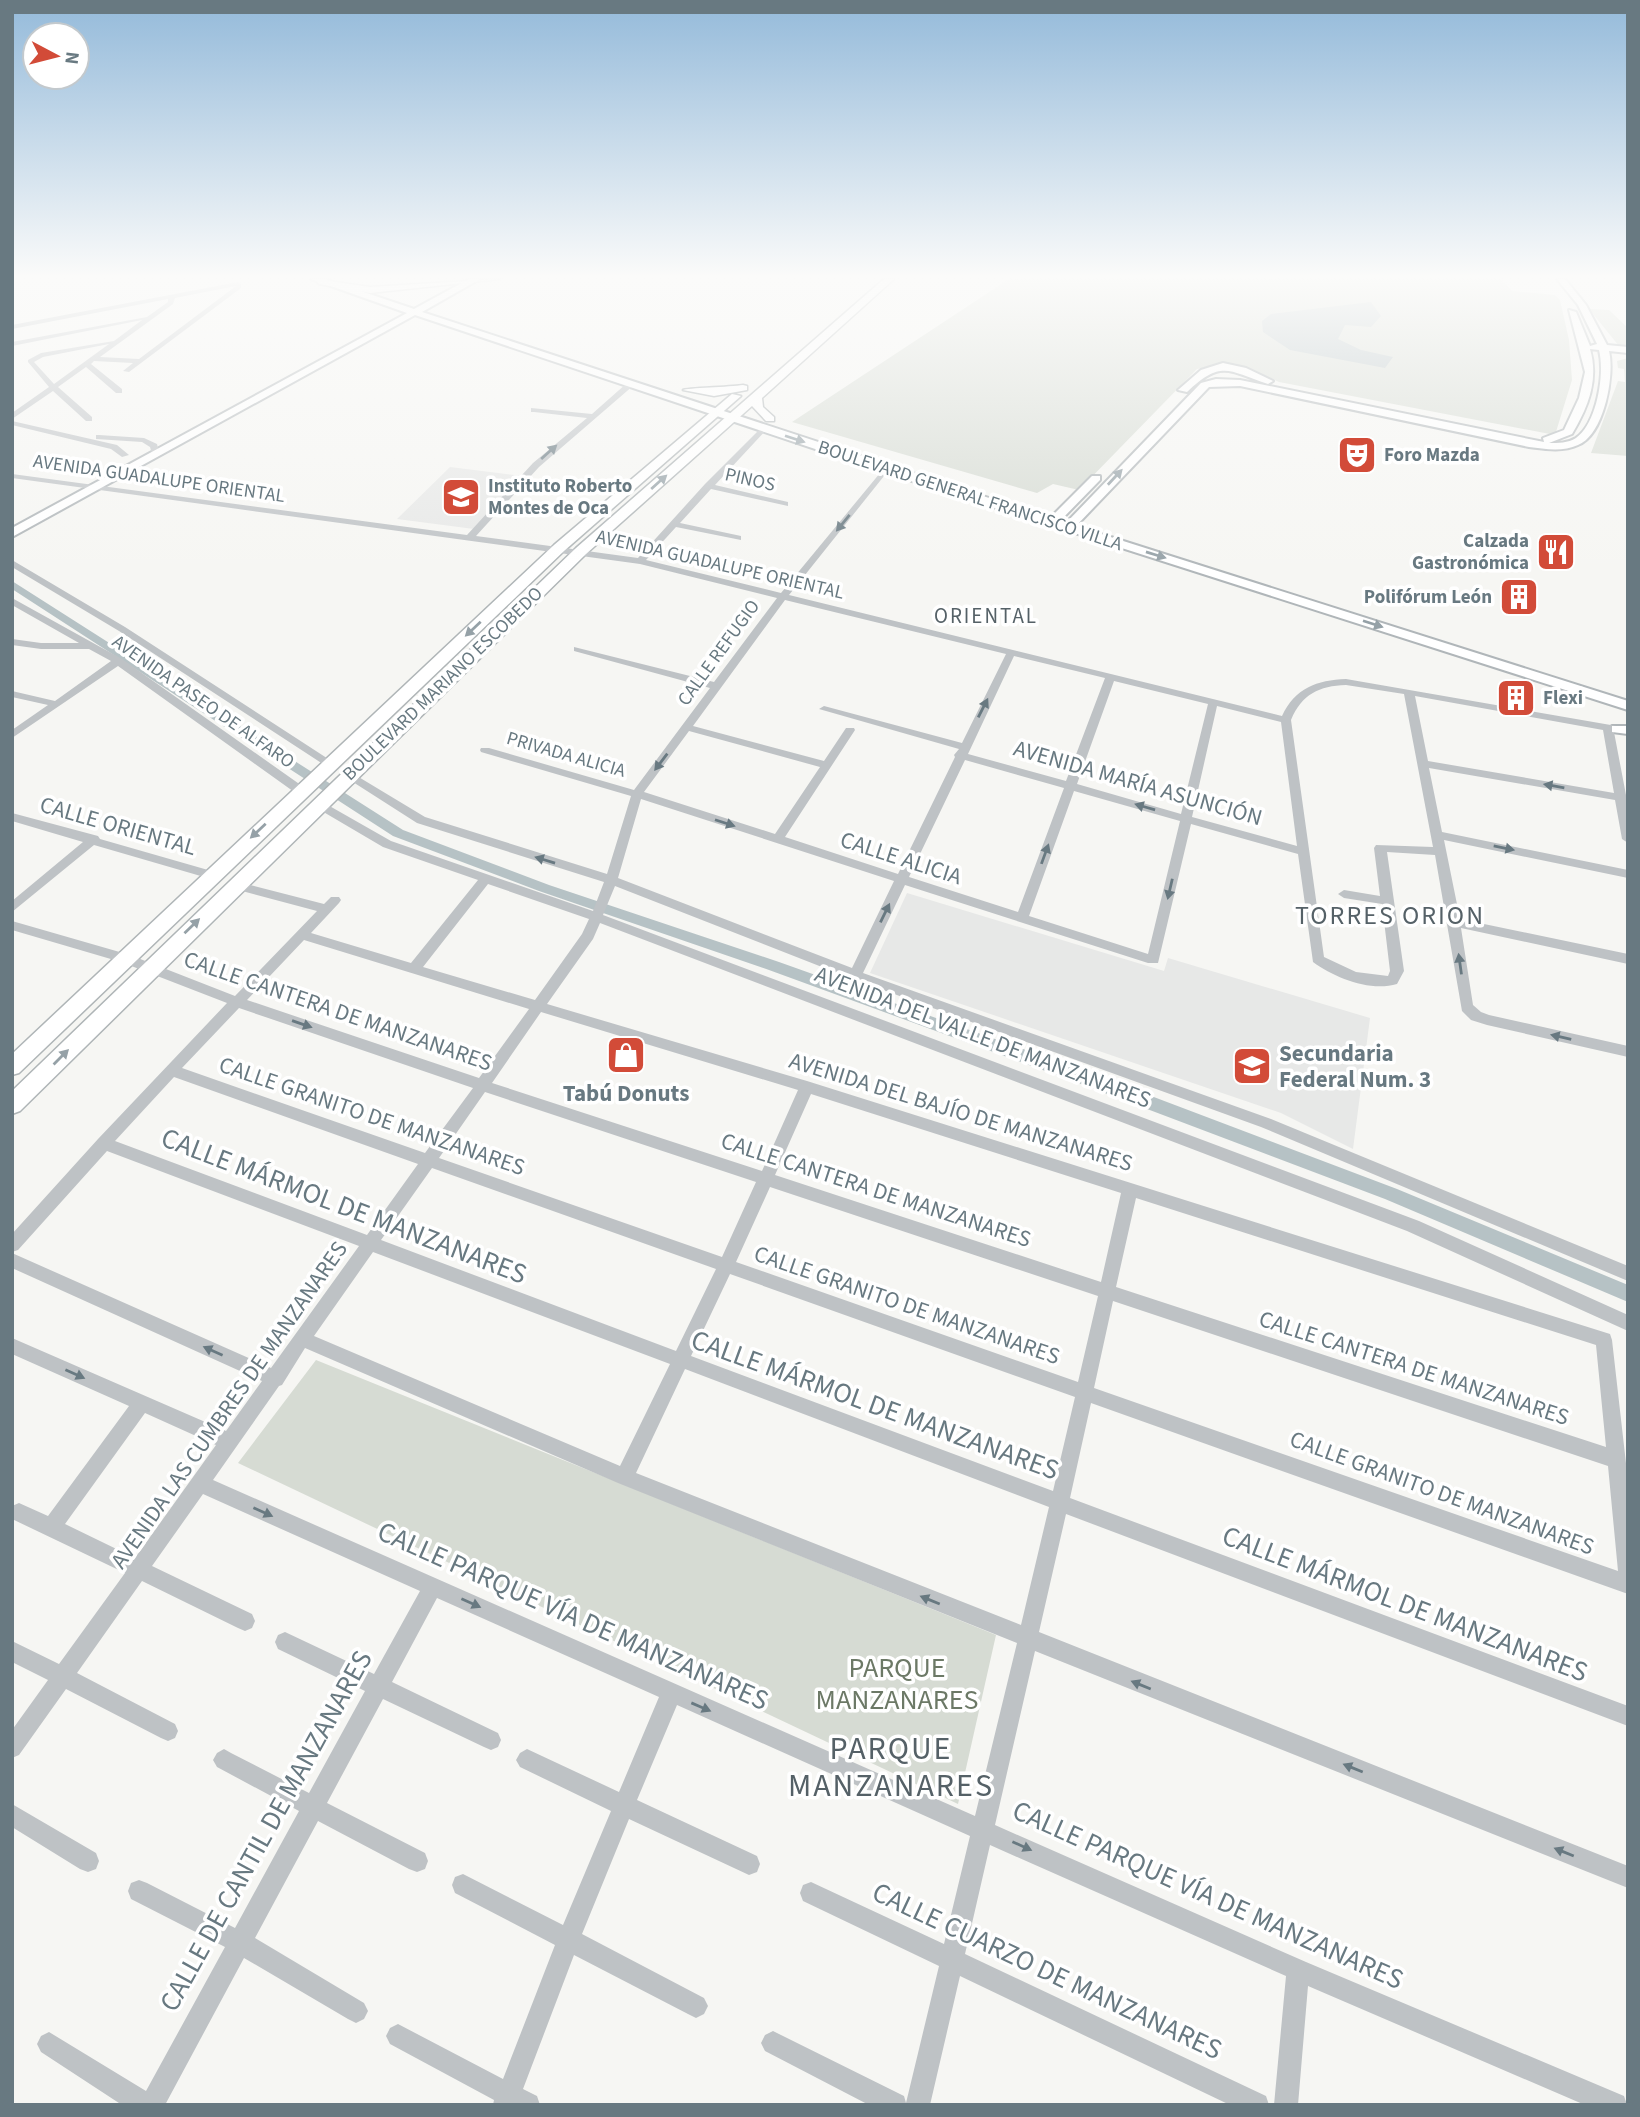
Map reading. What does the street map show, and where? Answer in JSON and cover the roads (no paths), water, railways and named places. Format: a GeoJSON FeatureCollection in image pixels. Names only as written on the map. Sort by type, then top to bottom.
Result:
{"type":"FeatureCollection","features":[{"type":"Feature","properties":{"kind":"main road"},"geometry":{"type":"LineString","coordinates":[[12,533],[92,487],[153,447],[286,378]]}},
{"type":"Feature","properties":{"kind":"main road","name":"BOULEVARD GENERAL FRANCISCO VILLA"},"geometry":{"type":"LineString","coordinates":[[608,378],[715,412]]}},
{"type":"Feature","properties":{"kind":"main road","name":"BOULEVARD GENERAL FRANCISCO VILLA"},"geometry":{"type":"LineString","coordinates":[[646,378],[688,390],[732,410],[885,469],[1053,522],[1073,522],[1628,693]]}},
{"type":"Feature","properties":{"kind":"main road","name":"BOULEVARD MARIANO ESCOBEDO"},"geometry":{"type":"LineString","coordinates":[[12,1105],[345,778],[763,378]]}},
{"type":"Feature","properties":{"kind":"main road"},"geometry":{"type":"LineString","coordinates":[[1175,398],[1196,378]]}},
{"type":"Feature","properties":{"kind":"main road"},"geometry":{"type":"LineString","coordinates":[[1260,378],[1283,386],[1522,437],[1551,439],[1565,436],[1580,409],[1590,378]]}},
{"type":"Feature","properties":{"kind":"main road"},"geometry":{"type":"LineString","coordinates":[[1073,522],[1205,385],[1225,381],[1544,446],[1569,444],[1583,438],[1608,378]]}},
{"type":"Feature","properties":{"kind":"main road"},"geometry":{"type":"LineString","coordinates":[[688,390],[721,393],[753,386],[758,408],[766,423]]}},
{"type":"Feature","properties":{"kind":"main road"},"geometry":{"type":"LineString","coordinates":[[696,405],[702,416],[702,424]]}},
{"type":"Feature","properties":{"kind":"main road","name":"BOULEVARD MARIANO ESCOBEDO"},"geometry":{"type":"LineString","coordinates":[[12,1067],[211,875],[559,548],[715,412],[732,410]]}},
{"type":"Feature","properties":{"kind":"main road","name":"BOULEVARD GENERAL FRANCISCO VILLA"},"geometry":{"type":"LineString","coordinates":[[766,423],[871,451]]}},
{"type":"Feature","properties":{"kind":"main road"},"geometry":{"type":"LineString","coordinates":[[1133,440],[1148,443]]}},
{"type":"Feature","properties":{"kind":"main road"},"geometry":{"type":"LineString","coordinates":[[103,467],[153,447]]}},
{"type":"Feature","properties":{"kind":"main road"},"geometry":{"type":"LineString","coordinates":[[1053,522],[1105,468]]}},
{"type":"Feature","properties":{"kind":"main road"},"geometry":{"type":"LineString","coordinates":[[59,491],[92,473]]}},
{"type":"Feature","properties":{"kind":"main road","name":"BOULEVARD GENERAL FRANCISCO VILLA"},"geometry":{"type":"LineString","coordinates":[[1039,505],[1062,512],[1073,522],[1628,706]]}},
{"type":"Feature","properties":{"kind":"street"},"geometry":{"type":"LineString","coordinates":[[44,378],[89,419]]}},
{"type":"Feature","properties":{"kind":"street"},"geometry":{"type":"LineString","coordinates":[[12,417],[64,378]]}},
{"type":"Feature","properties":{"kind":"street"},"geometry":{"type":"LineString","coordinates":[[105,378],[119,391]]}},
{"type":"Feature","properties":{"kind":"street"},"geometry":{"type":"LineString","coordinates":[[469,538],[536,465],[629,385]]}},
{"type":"Feature","properties":{"kind":"street"},"geometry":{"type":"LineString","coordinates":[[534,410],[591,416]]}},
{"type":"Feature","properties":{"kind":"street"},"geometry":{"type":"LineString","coordinates":[[12,423],[114,447],[125,456]]}},
{"type":"Feature","properties":{"kind":"street"},"geometry":{"type":"LineString","coordinates":[[640,561],[766,423]]}},
{"type":"Feature","properties":{"kind":"street"},"geometry":{"type":"LineString","coordinates":[[63,435],[153,447]]}},
{"type":"Feature","properties":{"kind":"street","name":"CALLE REFUGIO"},"geometry":{"type":"LineString","coordinates":[[637,794],[783,596],[885,469]]}},
{"type":"Feature","properties":{"kind":"street","name":"AVENIDA GUADALUPE ORIENTAL"},"geometry":{"type":"LineString","coordinates":[[12,476],[640,561],[1286,720]]}},
{"type":"Feature","properties":{"kind":"street","name":"PINOS"},"geometry":{"type":"LineString","coordinates":[[708,486],[785,504]]}},
{"type":"Feature","properties":{"kind":"street"},"geometry":{"type":"LineString","coordinates":[[674,524],[738,538]]}},
{"type":"Feature","properties":{"kind":"street"},"geometry":{"type":"LineString","coordinates":[[12,564],[122,629],[327,766]]}},
{"type":"Feature","properties":{"kind":"street","name":"AVENIDA PASEO DE ALFARO"},"geometry":{"type":"LineString","coordinates":[[12,601],[118,661],[303,789]]}},
{"type":"Feature","properties":{"kind":"street"},"geometry":{"type":"LineString","coordinates":[[12,642],[41,646],[89,646]]}},
{"type":"Feature","properties":{"kind":"street"},"geometry":{"type":"LineString","coordinates":[[577,649],[716,686]]}},
{"type":"Feature","properties":{"kind":"street"},"geometry":{"type":"LineString","coordinates":[[855,975],[961,751],[1011,653]]}},
{"type":"Feature","properties":{"kind":"street"},"geometry":{"type":"LineString","coordinates":[[12,735],[118,661]]}},
{"type":"Feature","properties":{"kind":"street"},"geometry":{"type":"LineString","coordinates":[[1022,918],[1110,678]]}},
{"type":"Feature","properties":{"kind":"street"},"geometry":{"type":"LineString","coordinates":[[1440,851],[1380,848],[1397,971],[1392,981],[1379,981],[1331,968],[1315,953],[1305,852],[1286,720],[1290,707],[1302,692],[1318,684],[1359,683],[1620,729],[1628,839]]}},
{"type":"Feature","properties":{"kind":"street"},"geometry":{"type":"LineString","coordinates":[[1409,693],[1454,922],[1467,1007],[1476,1016],[1487,1020],[1628,1052]]}},
{"type":"Feature","properties":{"kind":"street"},"geometry":{"type":"LineString","coordinates":[[12,694],[56,704]]}},
{"type":"Feature","properties":{"kind":"street"},"geometry":{"type":"LineString","coordinates":[[1186,819],[1213,703]]}},
{"type":"Feature","properties":{"kind":"street","name":"AVENIDA MARÍA ASUNCIÓN"},"geometry":{"type":"LineString","coordinates":[[824,709],[1069,786],[1305,852]]}},
{"type":"Feature","properties":{"kind":"street"},"geometry":{"type":"LineString","coordinates":[[687,727],[826,765]]}},
{"type":"Feature","properties":{"kind":"street"},"geometry":{"type":"LineString","coordinates":[[777,840],[850,730]]}},
{"type":"Feature","properties":{"kind":"street","name":"PRIVADA ALICIA"},"geometry":{"type":"LineString","coordinates":[[485,750],[637,794]]}},
{"type":"Feature","properties":{"kind":"street"},"geometry":{"type":"LineString","coordinates":[[1422,763],[1624,798]]}},
{"type":"Feature","properties":{"kind":"street"},"geometry":{"type":"LineString","coordinates":[[345,778],[421,820],[610,883],[855,975],[1298,1135],[1628,1273]]}},
{"type":"Feature","properties":{"kind":"street","name":"CALLE ALICIA"},"geometry":{"type":"LineString","coordinates":[[637,794],[1153,960],[1186,819]]}},
{"type":"Feature","properties":{"kind":"street","name":"AVENIDA LAS CUMBRES DE MANZANARES"},"geometry":{"type":"LineString","coordinates":[[12,1748],[540,1005],[598,915],[637,794]]}},
{"type":"Feature","properties":{"kind":"street","name":"AVENIDA DEL VALLE DE MANZANARES"},"geometry":{"type":"LineString","coordinates":[[322,801],[387,844],[598,915],[1413,1226],[1628,1323]]}},
{"type":"Feature","properties":{"kind":"street","name":"CALLE ORIENTAL"},"geometry":{"type":"LineString","coordinates":[[12,817],[211,875]]}},
{"type":"Feature","properties":{"kind":"street"},"geometry":{"type":"LineString","coordinates":[[1437,835],[1628,874]]}},
{"type":"Feature","properties":{"kind":"street"},"geometry":{"type":"LineString","coordinates":[[12,908],[94,839]]}},
{"type":"Feature","properties":{"kind":"street"},"geometry":{"type":"LineString","coordinates":[[415,968],[487,877]]}},
{"type":"Feature","properties":{"kind":"street"},"geometry":{"type":"LineString","coordinates":[[12,1245],[171,1069],[331,905],[235,885]]}},
{"type":"Feature","properties":{"kind":"street"},"geometry":{"type":"LineString","coordinates":[[1345,894],[1387,901]]}},
{"type":"Feature","properties":{"kind":"street"},"geometry":{"type":"LineString","coordinates":[[1454,922],[1628,959]]}},
{"type":"Feature","properties":{"kind":"street","name":"CALLE CANTERA DE MANZANARES"},"geometry":{"type":"LineString","coordinates":[[12,925],[125,958],[237,1002],[482,1085],[1107,1289],[1615,1459]]}},
{"type":"Feature","properties":{"kind":"street","name":"AVENIDA DEL BAJÍO DE MANZANARES"},"geometry":{"type":"LineString","coordinates":[[301,935],[807,1087],[1604,1340],[1615,1459]]}},
{"type":"Feature","properties":{"kind":"street","name":"CALLE GRANITO DE MANZANARES"},"geometry":{"type":"LineString","coordinates":[[171,1069],[1628,1584]]}},
{"type":"Feature","properties":{"kind":"street"},"geometry":{"type":"LineString","coordinates":[[624,1477],[726,1266],[807,1087]]}},
{"type":"Feature","properties":{"kind":"street","name":"CALLE MÁRMOL DE MANZANARES"},"geometry":{"type":"LineString","coordinates":[[103,1143],[1628,1716]]}},
{"type":"Feature","properties":{"kind":"street"},"geometry":{"type":"LineString","coordinates":[[918,2105],[1060,1502],[1130,1189]]}},
{"type":"Feature","properties":{"kind":"street"},"geometry":{"type":"LineString","coordinates":[[12,1260],[276,1379]]}},
{"type":"Feature","properties":{"kind":"street"},"geometry":{"type":"LineString","coordinates":[[303,1339],[624,1477],[1628,1877]]}},
{"type":"Feature","properties":{"kind":"street"},"geometry":{"type":"LineString","coordinates":[[15,1352],[230,1442]]}},
{"type":"Feature","properties":{"kind":"street"},"geometry":{"type":"LineString","coordinates":[[51,1528],[142,1403]]}},
{"type":"Feature","properties":{"kind":"street"},"geometry":{"type":"LineString","coordinates":[[1615,1459],[1628,1572]]}},
{"type":"Feature","properties":{"kind":"street","name":"CALLE PARQUE VÍA DE MANZANARES"},"geometry":{"type":"LineString","coordinates":[[201,1484],[671,1694],[983,1828],[1298,1970],[1615,2105]]}},
{"type":"Feature","properties":{"kind":"street"},"geometry":{"type":"LineString","coordinates":[[19,1512],[245,1621]]}},
{"type":"Feature","properties":{"kind":"street","name":"CALLE DE CANTIL DE MANZANARES"},"geometry":{"type":"LineString","coordinates":[[152,2105],[433,1586]]}},
{"type":"Feature","properties":{"kind":"street"},"geometry":{"type":"LineString","coordinates":[[285,1642],[491,1740]]}},
{"type":"Feature","properties":{"kind":"street"},"geometry":{"type":"LineString","coordinates":[[12,1651],[168,1731]]}},
{"type":"Feature","properties":{"kind":"street"},"geometry":{"type":"LineString","coordinates":[[398,2036],[514,2101],[568,1940],[671,1694]]}},
{"type":"Feature","properties":{"kind":"street"},"geometry":{"type":"LineString","coordinates":[[224,1760],[417,1861]]}},
{"type":"Feature","properties":{"kind":"street"},"geometry":{"type":"LineString","coordinates":[[527,1760],[624,1808],[749,1864]]}},
{"type":"Feature","properties":{"kind":"street"},"geometry":{"type":"LineString","coordinates":[[12,1815],[88,1861]]}},
{"type":"Feature","properties":{"kind":"street"},"geometry":{"type":"LineString","coordinates":[[463,1885],[696,2006]]}},
{"type":"Feature","properties":{"kind":"street"},"geometry":{"type":"LineString","coordinates":[[139,1891],[239,1942],[356,2011]]}},
{"type":"Feature","properties":{"kind":"street","name":"CALLE CUARZO DE MANZANARES"},"geometry":{"type":"LineString","coordinates":[[811,1893],[953,1958],[1257,2105]]}},
{"type":"Feature","properties":{"kind":"street"},"geometry":{"type":"LineString","coordinates":[[1286,2105],[1298,1970]]}},
{"type":"Feature","properties":{"kind":"street"},"geometry":{"type":"LineString","coordinates":[[773,2043],[895,2105]]}},
{"type":"Feature","properties":{"kind":"street"},"geometry":{"type":"LineString","coordinates":[[49,2044],[145,2105]]}},
{"type":"Feature","properties":{"kind":"waterway"},"geometry":{"type":"LineString","coordinates":[[12,584],[398,833],[544,888],[774,966],[1087,1079],[1391,1194],[1628,1294]]}},
{"type":"Feature","properties":{"kind":"place","name":"Foro Mazda"},"geometry":{"type":"Point","coordinates":[1357,455]}},
{"type":"Feature","properties":{"kind":"place","name":"Instituto Roberto Montes de Oca"},"geometry":{"type":"Point","coordinates":[461,497]}},
{"type":"Feature","properties":{"kind":"place","name":"Calzada Gastronómica"},"geometry":{"type":"Point","coordinates":[1556,552]}},
{"type":"Feature","properties":{"kind":"place","name":"Polifórum León"},"geometry":{"type":"Point","coordinates":[1519,597]}},
{"type":"Feature","properties":{"kind":"place","name":"Flexi"},"geometry":{"type":"Point","coordinates":[1516,698]}},
{"type":"Feature","properties":{"kind":"place","name":"Tabú Donuts"},"geometry":{"type":"Point","coordinates":[626,1055]}},
{"type":"Feature","properties":{"kind":"place","name":"Secundaria Federal Num. 3"},"geometry":{"type":"Point","coordinates":[1252,1066]}},
{"type":"Feature","properties":{"kind":"district","name":"ORIENTAL"},"geometry":{"type":"Point","coordinates":[986,616]}},
{"type":"Feature","properties":{"kind":"district","name":"TORRES ORION"},"geometry":{"type":"Point","coordinates":[1390,915]}},
{"type":"Feature","properties":{"kind":"district","name":"PARQUE MANZANARES"},"geometry":{"type":"Point","coordinates":[891,1768]}}]}
